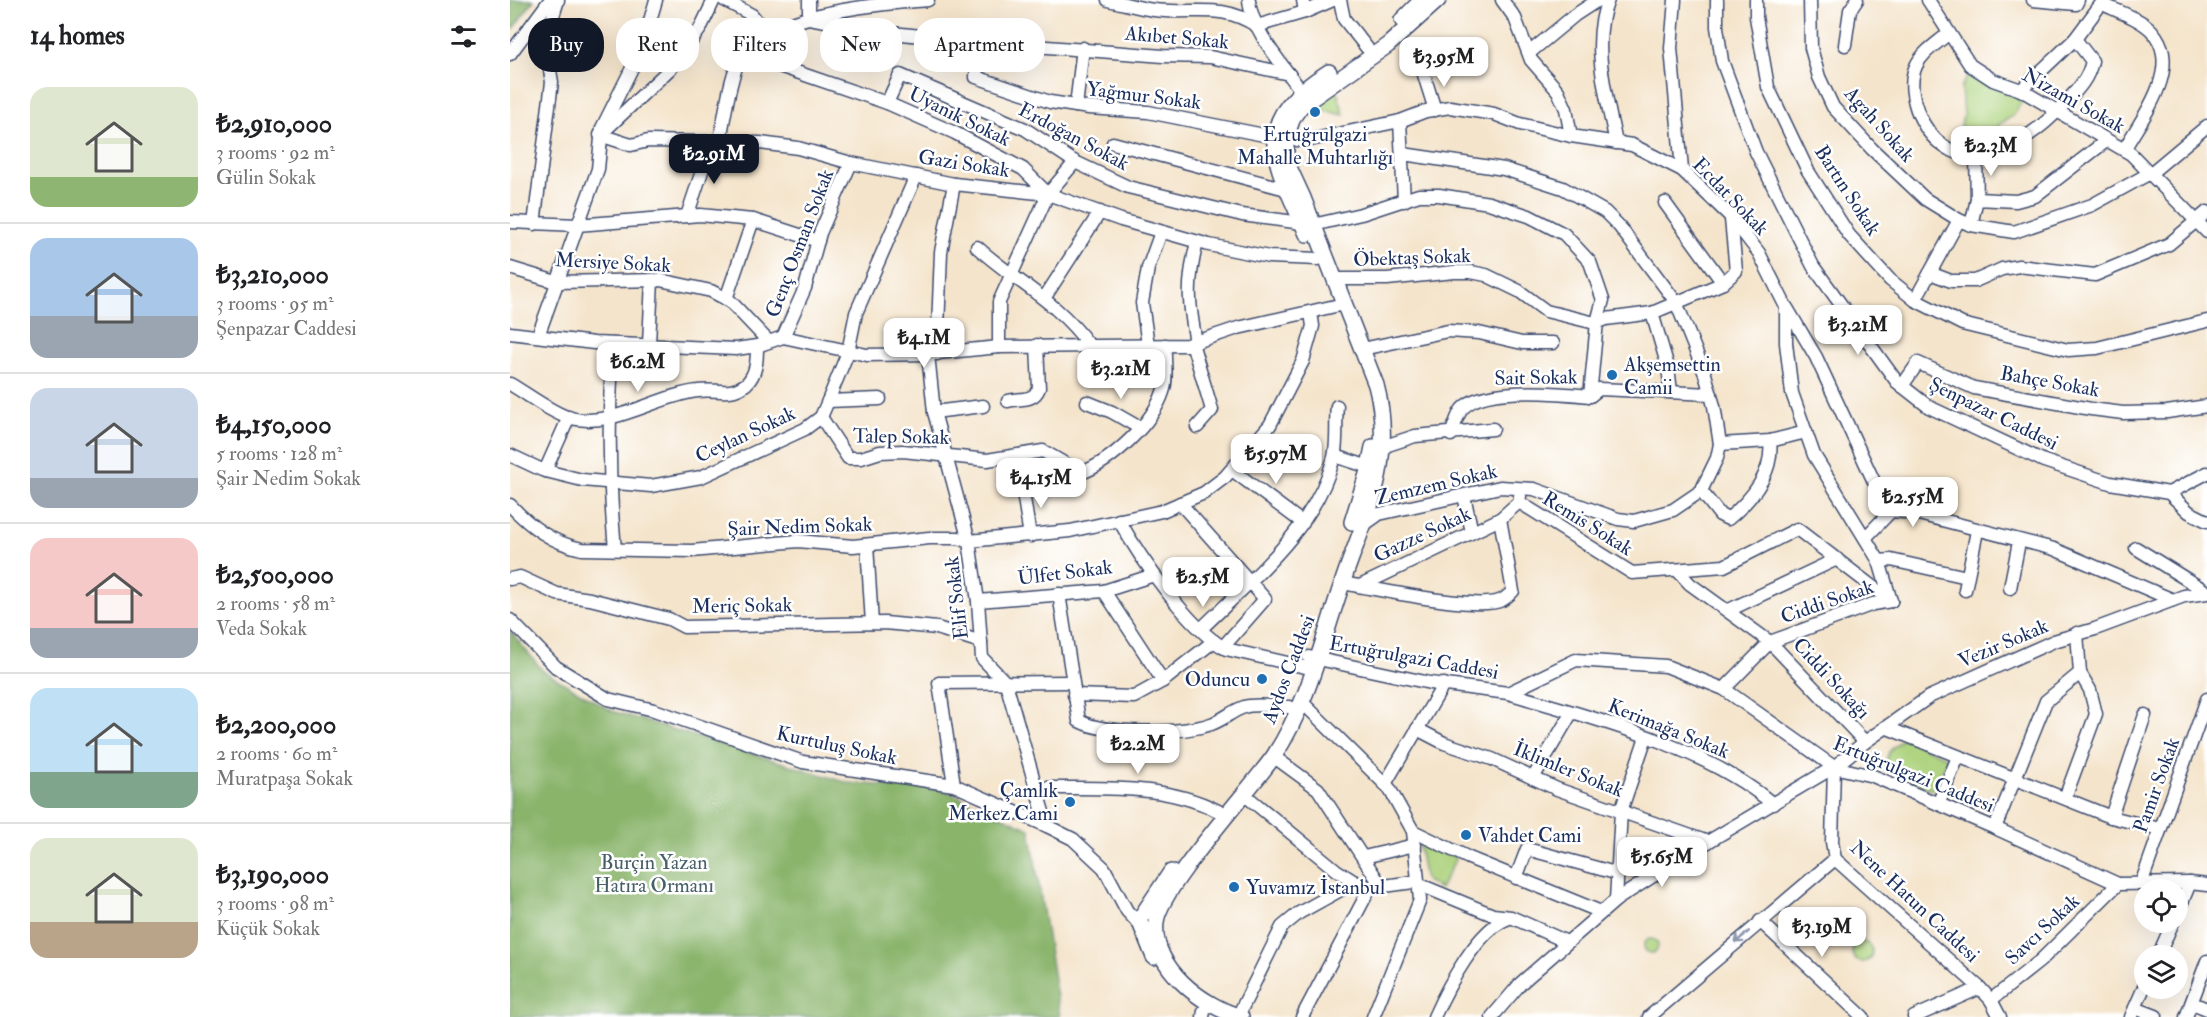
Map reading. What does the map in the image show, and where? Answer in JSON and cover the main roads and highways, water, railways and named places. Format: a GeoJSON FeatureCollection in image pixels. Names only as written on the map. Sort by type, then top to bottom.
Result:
{"type":"FeatureCollection","features":[{"type":"Feature","properties":{"kind":"main road","name":"Aydos Caddesi"},"geometry":{"type":"LineString","coordinates":[[1223,814],[1245,795],[1273,756],[1296,705],[1369,467],[1373,441],[1370,398],[1340,306],[1334,279],[1308,224],[1286,189],[1276,163],[1285,110],[1301,91],[1367,48],[1397,25],[1422,0]]}},
{"type":"Feature","properties":{"kind":"main road","name":"Aydos Caddesi"},"geometry":{"type":"LineString","coordinates":[[1310,661],[1342,583],[1377,481],[1382,447],[1381,405],[1362,349],[1317,259],[1280,137],[1301,106],[1388,45],[1438,0]]}},
{"type":"Feature","properties":{"kind":"main road","name":"Aydos Caddesi"},"geometry":{"type":"LineString","coordinates":[[1147,922],[1172,889],[1296,705]]}},
{"type":"Feature","properties":{"kind":"main road"},"geometry":{"type":"LineString","coordinates":[[1147,922],[1161,970],[1207,1015]]}},
{"type":"Feature","properties":{"kind":"main road"},"geometry":{"type":"LineString","coordinates":[[1147,922],[1158,947],[1172,969],[1204,999],[1239,1017]]}},
{"type":"Feature","properties":{"kind":"place","name":"Ertuğrulgazi Mahalle Muhtarlığı"},"geometry":{"type":"Point","coordinates":[1315,112]}},
{"type":"Feature","properties":{"kind":"place","name":"Akşemsettin Camii"},"geometry":{"type":"Point","coordinates":[1612,375]}},
{"type":"Feature","properties":{"kind":"place","name":"Oduncu"},"geometry":{"type":"Point","coordinates":[1262,679]}},
{"type":"Feature","properties":{"kind":"place","name":"Çamlık Merkez Cami"},"geometry":{"type":"Point","coordinates":[1070,802]}},
{"type":"Feature","properties":{"kind":"place","name":"Vahdet Cami"},"geometry":{"type":"Point","coordinates":[1466,835]}},
{"type":"Feature","properties":{"kind":"place","name":"Yuvamız İstanbul"},"geometry":{"type":"Point","coordinates":[1234,887]}},
{"type":"Feature","properties":{"kind":"park label","name":"Burçin Yazan Hatıra Ormanı"},"geometry":{"type":"Point","coordinates":[654,874]}}]}
